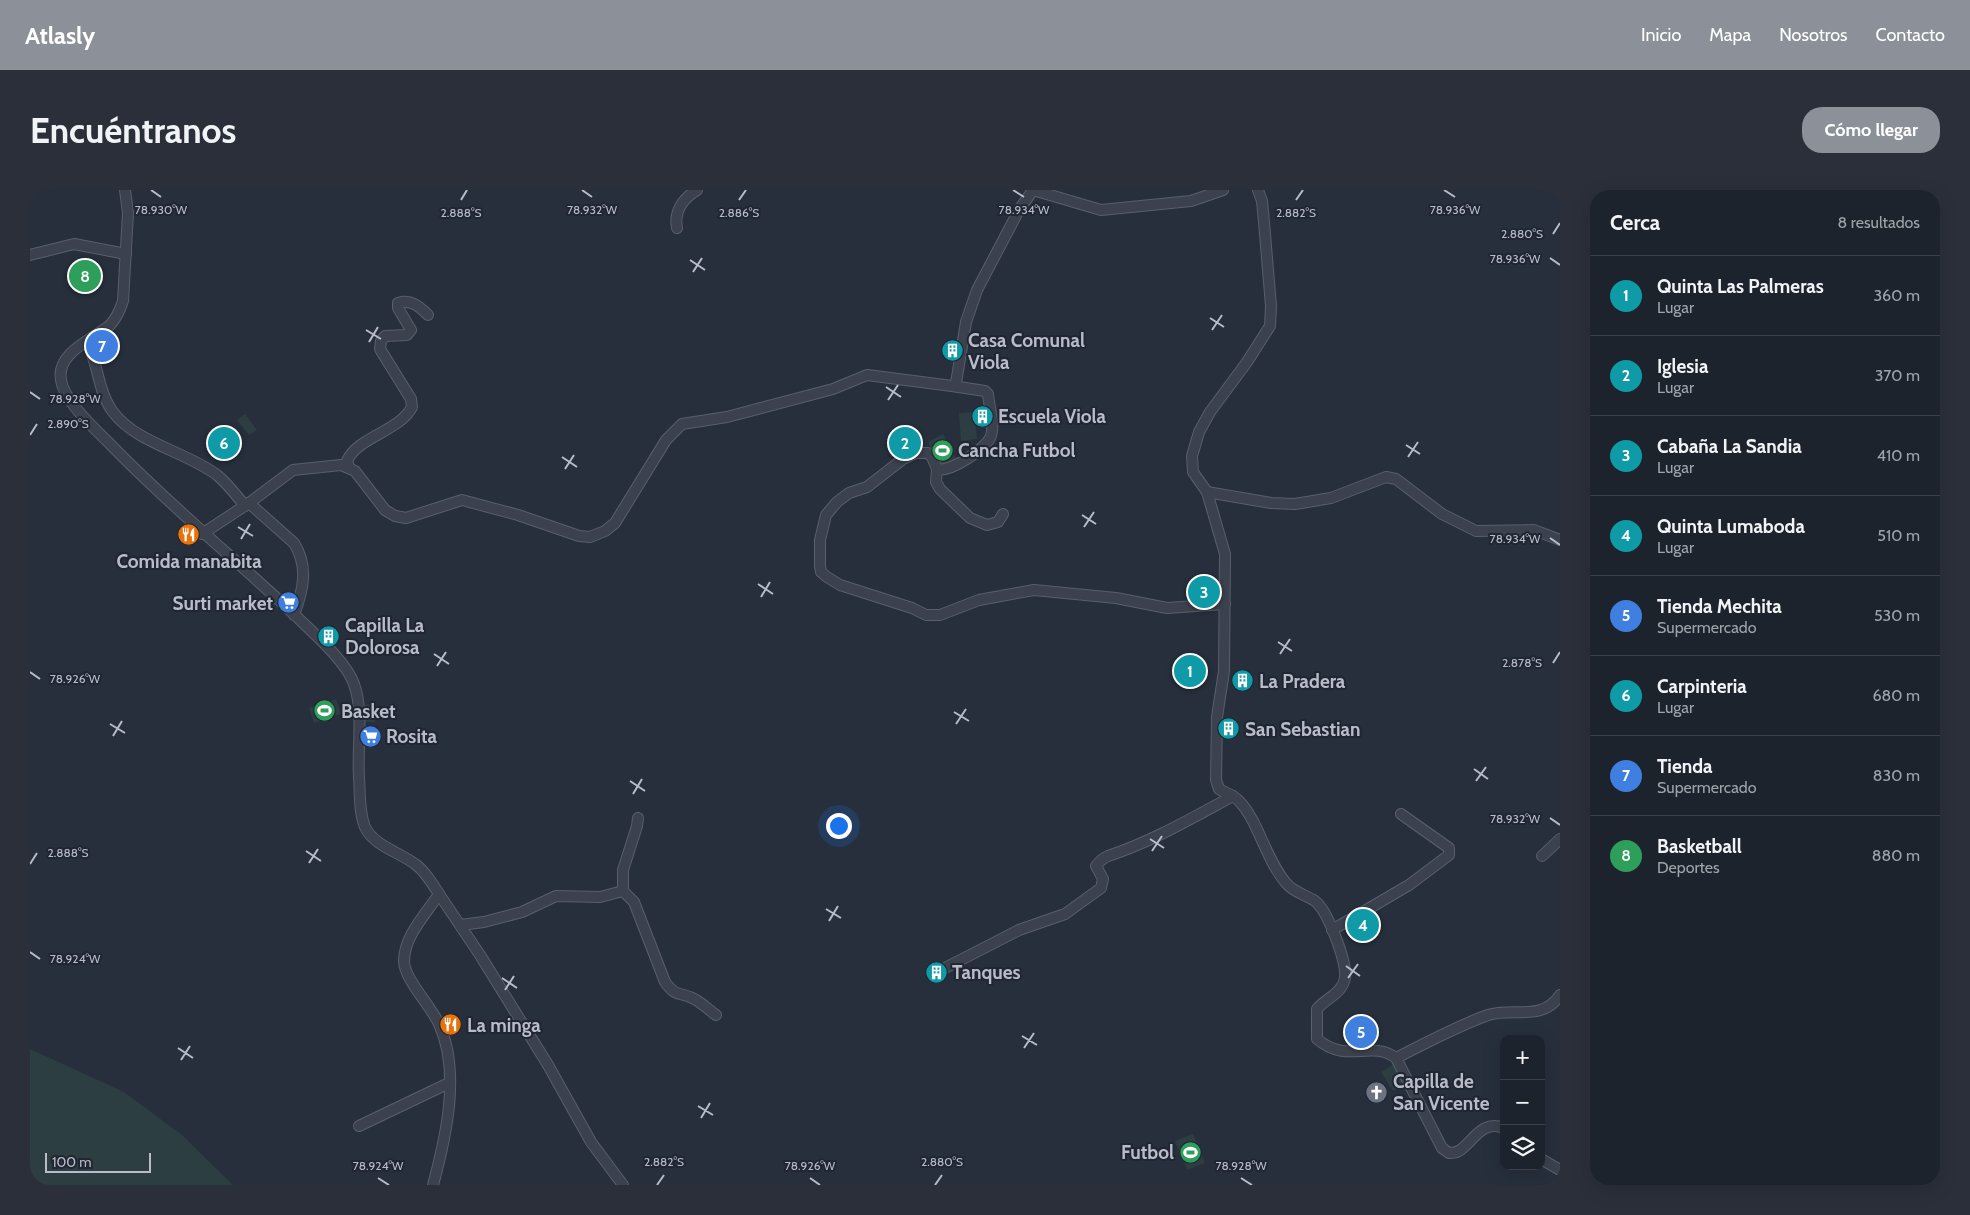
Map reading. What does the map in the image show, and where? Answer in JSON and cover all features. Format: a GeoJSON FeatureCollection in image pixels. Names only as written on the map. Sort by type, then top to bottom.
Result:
{"type":"FeatureCollection","features":[{"type":"Feature","properties":{"kind":"street"},"geometry":{"type":"LineString","coordinates":[[125,190],[128,213],[123,301],[119,314],[111,324],[73,352],[60,370],[62,385],[93,427],[202,534],[294,615],[344,666],[354,683],[359,714],[358,756],[364,825],[376,840],[416,864],[430,879],[548,1065],[591,1142],[623,1185]]}},
{"type":"Feature","properties":{"kind":"street"},"geometry":{"type":"LineString","coordinates":[[677,228],[675,219],[677,211],[682,203],[696,190]]}},
{"type":"Feature","properties":{"kind":"street"},"geometry":{"type":"LineString","coordinates":[[952,386],[956,383],[966,322],[977,290],[1019,210],[1034,190],[1101,210],[1191,201],[1223,190]]}},
{"type":"Feature","properties":{"kind":"street"},"geometry":{"type":"LineString","coordinates":[[1258,190],[1263,212],[1271,322],[1247,362],[1210,412],[1199,432],[1192,464],[1196,478],[1207,492],[1225,554],[1224,671],[1217,717],[1215,763],[1219,789],[1239,801],[1250,817],[1263,846],[1287,885],[1321,907],[1332,930],[1343,963],[1345,978],[1337,993],[1317,1009],[1317,1039],[1325,1046],[1340,1052],[1356,1053],[1374,1050],[1385,1052],[1396,1058],[1443,1150],[1452,1153],[1456,1152],[1479,1131],[1492,1126],[1500,1127]]}},
{"type":"Feature","properties":{"kind":"street"},"geometry":{"type":"LineString","coordinates":[[30,255],[74,244],[126,254]]}},
{"type":"Feature","properties":{"kind":"street"},"geometry":{"type":"LineString","coordinates":[[428,315],[419,306],[410,302],[398,303],[398,308],[411,330],[407,335],[385,336],[381,341],[380,349],[411,399],[412,407],[395,424],[373,438],[350,456],[347,461],[349,467],[361,477],[384,510],[395,516],[406,518],[462,500],[510,513],[579,536],[590,537],[606,531],[616,523],[666,440],[682,424],[727,417],[816,394],[846,385],[867,375],[985,391],[988,394],[992,435],[982,448],[948,470],[937,469]]}},
{"type":"Feature","properties":{"kind":"street"},"geometry":{"type":"LineString","coordinates":[[87,341],[96,360],[104,399],[114,414],[129,427],[217,475],[247,504],[294,543],[303,563],[303,590],[294,615]]}},
{"type":"Feature","properties":{"kind":"street"},"geometry":{"type":"LineString","coordinates":[[1003,514],[998,522],[987,525],[970,518],[940,489],[936,482],[937,469],[932,457],[928,453],[916,453],[903,459],[867,487],[849,494],[836,502],[826,515],[821,532],[821,572],[840,585],[912,608],[926,615],[940,616],[979,600],[1034,590],[1116,598],[1167,608],[1225,604]]}},
{"type":"Feature","properties":{"kind":"street"},"geometry":{"type":"LineString","coordinates":[[202,534],[293,470],[321,466],[349,467]]}},
{"type":"Feature","properties":{"kind":"street"},"geometry":{"type":"LineString","coordinates":[[1207,492],[1271,503],[1295,504],[1331,498],[1386,477],[1396,479],[1442,514],[1476,530],[1534,530],[1560,540]]}},
{"type":"Feature","properties":{"kind":"street"},"geometry":{"type":"LineString","coordinates":[[941,970],[1019,930],[1065,914],[1101,888],[1103,879],[1096,866],[1107,856],[1117,855],[1233,796]]}},
{"type":"Feature","properties":{"kind":"street"},"geometry":{"type":"LineString","coordinates":[[1332,930],[1409,885],[1449,855],[1449,848],[1401,814]]}},
{"type":"Feature","properties":{"kind":"street"},"geometry":{"type":"LineString","coordinates":[[638,818],[623,870],[623,891],[634,902],[665,982],[671,992],[678,996],[694,999],[716,1015]]}},
{"type":"Feature","properties":{"kind":"street"},"geometry":{"type":"LineString","coordinates":[[1542,856],[1560,838]]}},
{"type":"Feature","properties":{"kind":"street"},"geometry":{"type":"LineString","coordinates":[[460,925],[484,922],[522,912],[556,896],[600,897],[623,891]]}},
{"type":"Feature","properties":{"kind":"street"},"geometry":{"type":"LineString","coordinates":[[433,1185],[449,1112],[449,1083],[444,1037],[425,1000],[408,975],[404,959],[408,944],[416,928],[439,894]]}},
{"type":"Feature","properties":{"kind":"street"},"geometry":{"type":"LineString","coordinates":[[1396,1058],[1490,1014],[1523,1014],[1538,1011],[1553,1005],[1560,995]]}},
{"type":"Feature","properties":{"kind":"street"},"geometry":{"type":"LineString","coordinates":[[359,1126],[449,1083]]}},
{"type":"Feature","properties":{"kind":"street"},"geometry":{"type":"LineString","coordinates":[[1545,1161],[1560,1170]]}},
{"type":"Feature","properties":{"kind":"shaded area"},"geometry":{"type":"Polygon","coordinates":[[[92,262],[101,275],[79,290],[70,276],[92,262]]]}},
{"type":"Feature","properties":{"kind":"shaded area"},"geometry":{"type":"Polygon","coordinates":[[[974,412],[977,439],[961,441],[959,413],[974,412]]]}},
{"type":"Feature","properties":{"kind":"shaded area"},"geometry":{"type":"Polygon","coordinates":[[[245,414],[257,430],[249,435],[237,420],[245,414]]]}},
{"type":"Feature","properties":{"kind":"shaded area","name":"Cancha Futbol"},"geometry":{"type":"Polygon","coordinates":[[[943,434],[956,459],[940,467],[928,442],[943,434]]]}},
{"type":"Feature","properties":{"kind":"shaded area","name":"Basket"},"geometry":{"type":"Polygon","coordinates":[[[336,699],[341,714],[314,723],[309,708],[336,699]]]}},
{"type":"Feature","properties":{"kind":"shaded area"},"geometry":{"type":"Polygon","coordinates":[[[375,704],[375,722],[365,722],[364,705],[375,704]]]}},
{"type":"Feature","properties":{"kind":"shaded area"},"geometry":{"type":"Polygon","coordinates":[[[30,1049],[124,1092],[182,1135],[233,1185],[30,1185],[30,1049]]]}},
{"type":"Feature","properties":{"kind":"shaded area"},"geometry":{"type":"Polygon","coordinates":[[[1394,1064],[1405,1084],[1393,1091],[1381,1072],[1394,1064]]]}},
{"type":"Feature","properties":{"kind":"shaded area","name":"Futbol"},"geometry":{"type":"Polygon","coordinates":[[[1193,1134],[1205,1163],[1187,1170],[1175,1141],[1193,1134]]]}},
{"type":"Feature","properties":{"kind":"place","name":"Basketball"},"geometry":{"type":"Point","coordinates":[85,276]}},
{"type":"Feature","properties":{"kind":"place","name":"Tienda"},"geometry":{"type":"Point","coordinates":[102,346]}},
{"type":"Feature","properties":{"kind":"place","name":"Casa Comunal Viola"},"geometry":{"type":"Point","coordinates":[952,351]}},
{"type":"Feature","properties":{"kind":"place","name":"Escuela Viola"},"geometry":{"type":"Point","coordinates":[982,416]}},
{"type":"Feature","properties":{"kind":"place","name":"Carpinteria"},"geometry":{"type":"Point","coordinates":[224,443]}},
{"type":"Feature","properties":{"kind":"place","name":"Iglesia"},"geometry":{"type":"Point","coordinates":[905,443]}},
{"type":"Feature","properties":{"kind":"place","name":"Cancha Futbol"},"geometry":{"type":"Point","coordinates":[942,450]}},
{"type":"Feature","properties":{"kind":"place","name":"Comida manabita"},"geometry":{"type":"Point","coordinates":[189,535]}},
{"type":"Feature","properties":{"kind":"place","name":"Cabaña La Sandia"},"geometry":{"type":"Point","coordinates":[1204,592]}},
{"type":"Feature","properties":{"kind":"place","name":"Surti market"},"geometry":{"type":"Point","coordinates":[289,603]}},
{"type":"Feature","properties":{"kind":"place","name":"Capilla La Dolorosa"},"geometry":{"type":"Point","coordinates":[329,636]}},
{"type":"Feature","properties":{"kind":"place","name":"Quinta Las Palmeras"},"geometry":{"type":"Point","coordinates":[1190,671]}},
{"type":"Feature","properties":{"kind":"place","name":"La Pradera"},"geometry":{"type":"Point","coordinates":[1243,681]}},
{"type":"Feature","properties":{"kind":"place","name":"Basket"},"geometry":{"type":"Point","coordinates":[325,711]}},
{"type":"Feature","properties":{"kind":"place","name":"San Sebastian"},"geometry":{"type":"Point","coordinates":[1229,729]}},
{"type":"Feature","properties":{"kind":"place","name":"Rosita"},"geometry":{"type":"Point","coordinates":[370,736]}},
{"type":"Feature","properties":{"kind":"place","name":"Quinta Lumaboda"},"geometry":{"type":"Point","coordinates":[1363,925]}},
{"type":"Feature","properties":{"kind":"place","name":"Tanques"},"geometry":{"type":"Point","coordinates":[936,972]}},
{"type":"Feature","properties":{"kind":"place","name":"La minga"},"geometry":{"type":"Point","coordinates":[451,1025]}},
{"type":"Feature","properties":{"kind":"place","name":"Tienda Mechita"},"geometry":{"type":"Point","coordinates":[1361,1032]}},
{"type":"Feature","properties":{"kind":"place","name":"Capilla de San Vicente"},"geometry":{"type":"Point","coordinates":[1377,1092]}},
{"type":"Feature","properties":{"kind":"place","name":"Futbol"},"geometry":{"type":"Point","coordinates":[1190,1152]}}]}
